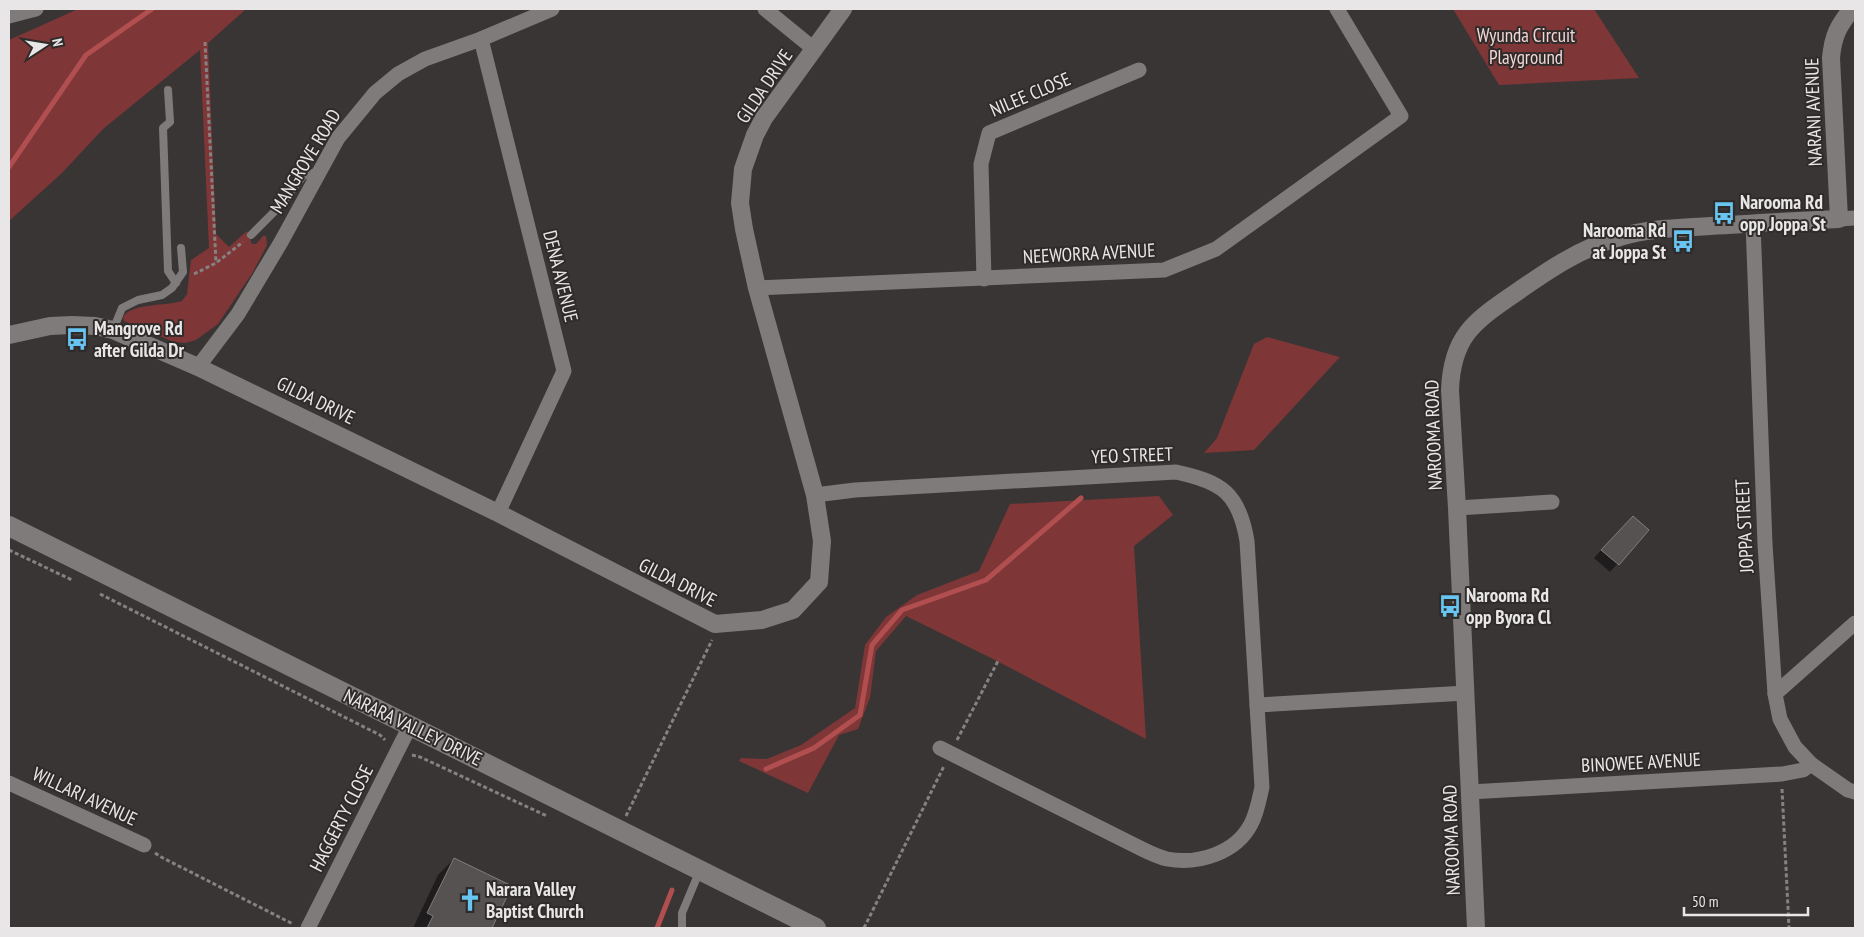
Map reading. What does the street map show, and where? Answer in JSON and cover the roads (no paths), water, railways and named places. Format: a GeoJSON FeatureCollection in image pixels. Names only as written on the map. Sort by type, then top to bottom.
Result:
{"type":"FeatureCollection","features":[{"type":"Feature","properties":{"kind":"main road","name":"NARARA VALLEY DRIVE"},"geometry":{"type":"LineString","coordinates":[[9,526],[816,928]]}},
{"type":"Feature","properties":{"kind":"street"},"geometry":{"type":"LineString","coordinates":[[9,16],[36,9]]}},
{"type":"Feature","properties":{"kind":"street","name":"MANGROVE ROAD"},"geometry":{"type":"LineString","coordinates":[[198,367],[238,314],[281,242],[338,138],[375,93],[392,78],[425,59],[481,39],[552,9]]}},
{"type":"Feature","properties":{"kind":"street"},"geometry":{"type":"LineString","coordinates":[[765,9],[814,49]]}},
{"type":"Feature","properties":{"kind":"street","name":"GILDA DRIVE"},"geometry":{"type":"LineString","coordinates":[[9,335],[50,326],[95,326],[113,330],[198,367],[498,513],[715,624],[762,620],[792,610],[819,582],[822,541],[816,495],[757,288],[740,203],[744,169],[755,135],[764,118],[843,9]]}},
{"type":"Feature","properties":{"kind":"street","name":"NEEWORRA AVENUE"},"geometry":{"type":"LineString","coordinates":[[757,288],[1164,270],[1216,249],[1401,116],[1337,9]]}},
{"type":"Feature","properties":{"kind":"street","name":"NARANI AVENUE"},"geometry":{"type":"LineString","coordinates":[[1847,218],[1831,58],[1832,44],[1837,30],[1852,9]]}},
{"type":"Feature","properties":{"kind":"street","name":"DENA AVENUE"},"geometry":{"type":"LineString","coordinates":[[481,39],[564,371],[498,513]]}},
{"type":"Feature","properties":{"kind":"street","name":"NILEE CLOSE"},"geometry":{"type":"LineString","coordinates":[[984,279],[981,164],[989,133],[1139,70]]}},
{"type":"Feature","properties":{"kind":"street","name":"NAROOMA ROAD"},"geometry":{"type":"LineString","coordinates":[[1476,928],[1450,390],[1451,374],[1461,343],[1479,319],[1563,261],[1620,236],[1659,229],[1847,218]]}},
{"type":"Feature","properties":{"kind":"street","name":"JOPPA STREET"},"geometry":{"type":"LineString","coordinates":[[1753,224],[1764,534],[1775,694],[1780,719],[1795,747],[1811,764],[1848,790],[1855,792]]}},
{"type":"Feature","properties":{"kind":"street","name":"YEO STREET"},"geometry":{"type":"LineString","coordinates":[[816,495],[874,489],[1176,472],[1197,476],[1210,482],[1232,497],[1238,507],[1244,522],[1249,563],[1262,787],[1258,808],[1251,826],[1229,848],[1212,857],[1181,861],[1165,859],[945,750]]}},
{"type":"Feature","properties":{"kind":"street"},"geometry":{"type":"LineString","coordinates":[[1457,508],[1552,502]]}},
{"type":"Feature","properties":{"kind":"street"},"geometry":{"type":"LineString","coordinates":[[1775,694],[1855,623]]}},
{"type":"Feature","properties":{"kind":"street"},"geometry":{"type":"LineString","coordinates":[[1257,705],[1466,693]]}},
{"type":"Feature","properties":{"kind":"street","name":"HAGGERTY CLOSE"},"geometry":{"type":"LineString","coordinates":[[308,928],[410,726]]}},
{"type":"Feature","properties":{"kind":"street","name":"BINOWEE AVENUE"},"geometry":{"type":"LineString","coordinates":[[1470,792],[1782,774],[1803,770],[1811,764]]}},
{"type":"Feature","properties":{"kind":"street","name":"WILLARI AVENUE"},"geometry":{"type":"LineString","coordinates":[[9,783],[144,845]]}},
{"type":"Feature","properties":{"kind":"lane"},"geometry":{"type":"LineString","coordinates":[[168,90],[170,122],[163,128],[168,271],[176,283]]}},
{"type":"Feature","properties":{"kind":"lane"},"geometry":{"type":"LineString","coordinates":[[251,235],[277,209],[303,176],[319,171]]}},
{"type":"Feature","properties":{"kind":"lane"},"geometry":{"type":"LineString","coordinates":[[113,330],[122,308],[138,300],[162,295],[176,283],[182,272],[181,248]]}},
{"type":"Feature","properties":{"kind":"lane"},"geometry":{"type":"LineString","coordinates":[[682,928],[682,913],[700,870]]}},
{"type":"Feature","properties":{"kind":"waterway"},"geometry":{"type":"LineString","coordinates":[[9,167],[86,55],[152,9]]}},
{"type":"Feature","properties":{"kind":"waterway"},"geometry":{"type":"LineString","coordinates":[[766,769],[814,748],[860,715],[872,645],[902,610],[986,580],[1081,498]]}},
{"type":"Feature","properties":{"kind":"waterway"},"geometry":{"type":"LineString","coordinates":[[657,928],[672,890]]}},
{"type":"Feature","properties":{"kind":"place","name":"Narooma Rd opp Joppa St"},"geometry":{"type":"Point","coordinates":[1724,213]}},
{"type":"Feature","properties":{"kind":"place","name":"Narooma Rd at Joppa St"},"geometry":{"type":"Point","coordinates":[1683,241]}},
{"type":"Feature","properties":{"kind":"place","name":"Mangrove Rd after Gilda Dr"},"geometry":{"type":"Point","coordinates":[77,339]}},
{"type":"Feature","properties":{"kind":"place","name":"Narooma Rd opp Byora Cl"},"geometry":{"type":"Point","coordinates":[1450,606]}},
{"type":"Feature","properties":{"kind":"place","name":"Narara Valley Baptist Church"},"geometry":{"type":"Point","coordinates":[470,900]}},
{"type":"Feature","properties":{"kind":"park label","name":"Wyunda Circuit Playground"},"geometry":{"type":"Point","coordinates":[1526,46]}}]}
